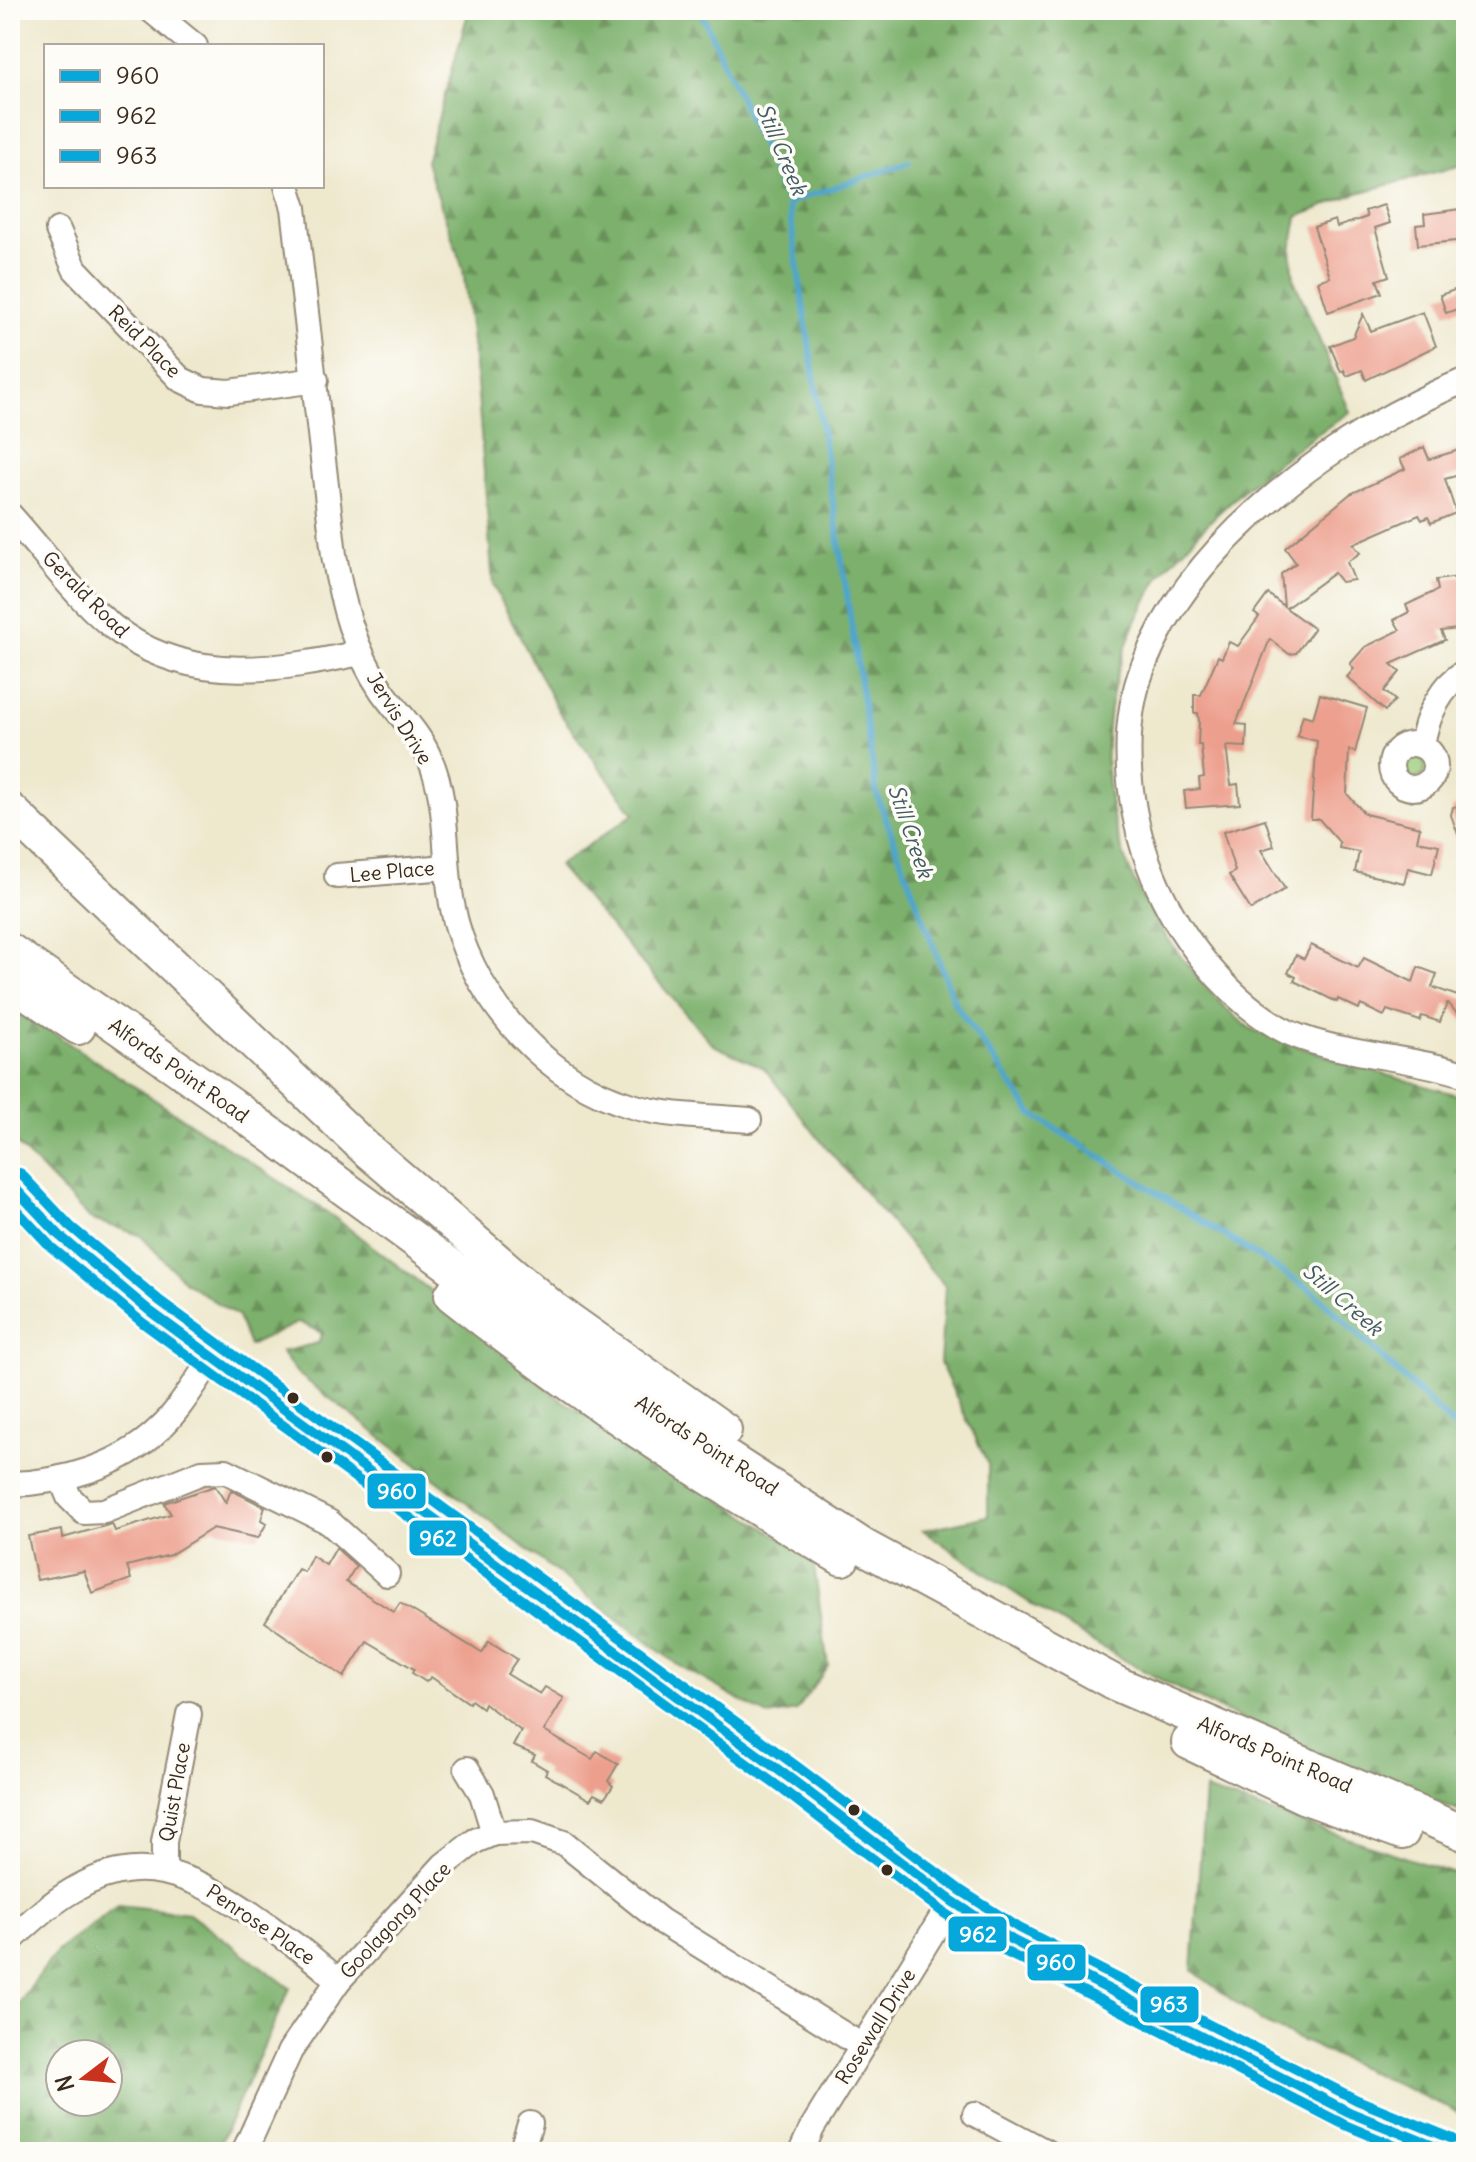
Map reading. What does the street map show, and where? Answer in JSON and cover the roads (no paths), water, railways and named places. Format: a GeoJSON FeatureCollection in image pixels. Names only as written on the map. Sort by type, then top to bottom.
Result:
{"type":"FeatureCollection","features":[{"type":"Feature","properties":{"kind":"highway"},"geometry":{"type":"LineString","coordinates":[[10,810],[365,1148],[553,1309],[765,1459],[976,1594],[1008,1624]]}},
{"type":"Feature","properties":{"kind":"highway","name":"Alfords Point Road"},"geometry":{"type":"LineString","coordinates":[[10,951],[232,1106],[605,1379],[864,1547],[1066,1658],[1183,1715],[1466,1834]]}},
{"type":"Feature","properties":{"kind":"highway","name":"Alfords Point Road"},"geometry":{"type":"LineString","coordinates":[[10,981],[347,1210],[573,1387],[738,1498],[911,1597],[1120,1709],[1303,1796],[1466,1856]]}},
{"type":"Feature","properties":{"kind":"street"},"geometry":{"type":"LineString","coordinates":[[160,12],[193,44]]}},
{"type":"Feature","properties":{"kind":"street","name":"Jervis Drive"},"geometry":{"type":"LineString","coordinates":[[288,188],[294,208],[334,555],[343,605],[360,653],[428,755],[440,799],[452,907],[464,945],[490,997],[527,1042],[569,1076],[616,1101],[666,1113],[749,1120]]}},
{"type":"Feature","properties":{"kind":"street","name":"Reid Place"},"geometry":{"type":"LineString","coordinates":[[58,230],[75,269],[180,379],[203,390],[229,392],[316,380]]}},
{"type":"Feature","properties":{"kind":"street"},"geometry":{"type":"LineString","coordinates":[[1466,380],[1357,435],[1262,505],[1203,568],[1164,622],[1142,669],[1132,714],[1130,752],[1133,809],[1145,855],[1163,901],[1224,984],[1279,1028],[1310,1039],[1466,1075]]}},
{"type":"Feature","properties":{"kind":"street","name":"Gerald Road"},"geometry":{"type":"LineString","coordinates":[[10,515],[122,634],[164,658],[209,669],[264,669],[360,653]]}},
{"type":"Feature","properties":{"kind":"street"},"geometry":{"type":"LineString","coordinates":[[1422,746],[1425,725],[1439,698],[1466,671]]}},
{"type":"Feature","properties":{"kind":"street","name":"Lee Place"},"geometry":{"type":"LineString","coordinates":[[337,876],[447,867]]}},
{"type":"Feature","properties":{"kind":"street"},"geometry":{"type":"LineString","coordinates":[[10,1183],[60,1236],[103,1274],[212,1359],[352,1457],[952,1901],[1012,1940],[1351,2113],[1448,2152]]}},
{"type":"Feature","properties":{"kind":"street"},"geometry":{"type":"LineString","coordinates":[[10,1484],[61,1478],[109,1462],[136,1448],[161,1428],[212,1359]]}},
{"type":"Feature","properties":{"kind":"street"},"geometry":{"type":"LineString","coordinates":[[61,1478],[69,1497],[84,1512],[94,1512],[104,1511],[202,1472],[226,1471],[329,1522],[387,1574]]}},
{"type":"Feature","properties":{"kind":"street","name":"Quist Place"},"geometry":{"type":"LineString","coordinates":[[164,1870],[164,1842],[189,1714]]}},
{"type":"Feature","properties":{"kind":"street"},"geometry":{"type":"LineString","coordinates":[[467,1769],[482,1794],[494,1833]]}},
{"type":"Feature","properties":{"kind":"street","name":"Goolagong Place"},"geometry":{"type":"LineString","coordinates":[[244,2152],[290,2051],[338,1981],[444,1865],[475,1841],[494,1833],[532,1832],[564,1843],[661,1921],[862,2046]]}},
{"type":"Feature","properties":{"kind":"street","name":"Penrose Place"},"geometry":{"type":"LineString","coordinates":[[10,1941],[53,1901],[90,1880],[126,1871],[164,1870],[219,1892],[316,1960],[338,1981]]}},
{"type":"Feature","properties":{"kind":"street","name":"Rosewall Drive"},"geometry":{"type":"LineString","coordinates":[[801,2152],[812,2128],[952,1901]]}},
{"type":"Feature","properties":{"kind":"street"},"geometry":{"type":"LineString","coordinates":[[975,2114],[1033,2149]]}},
{"type":"Feature","properties":{"kind":"street"},"geometry":{"type":"LineString","coordinates":[[521,2152],[530,2124]]}},
{"type":"Feature","properties":{"kind":"waterway","name":"Still Creek"},"geometry":{"type":"LineString","coordinates":[[700,10],[788,203],[877,795],[955,1004],[1032,1114],[1314,1292],[1466,1438]]}},
{"type":"Feature","properties":{"kind":"waterway"},"geometry":{"type":"LineString","coordinates":[[788,203],[909,162]]}}]}
